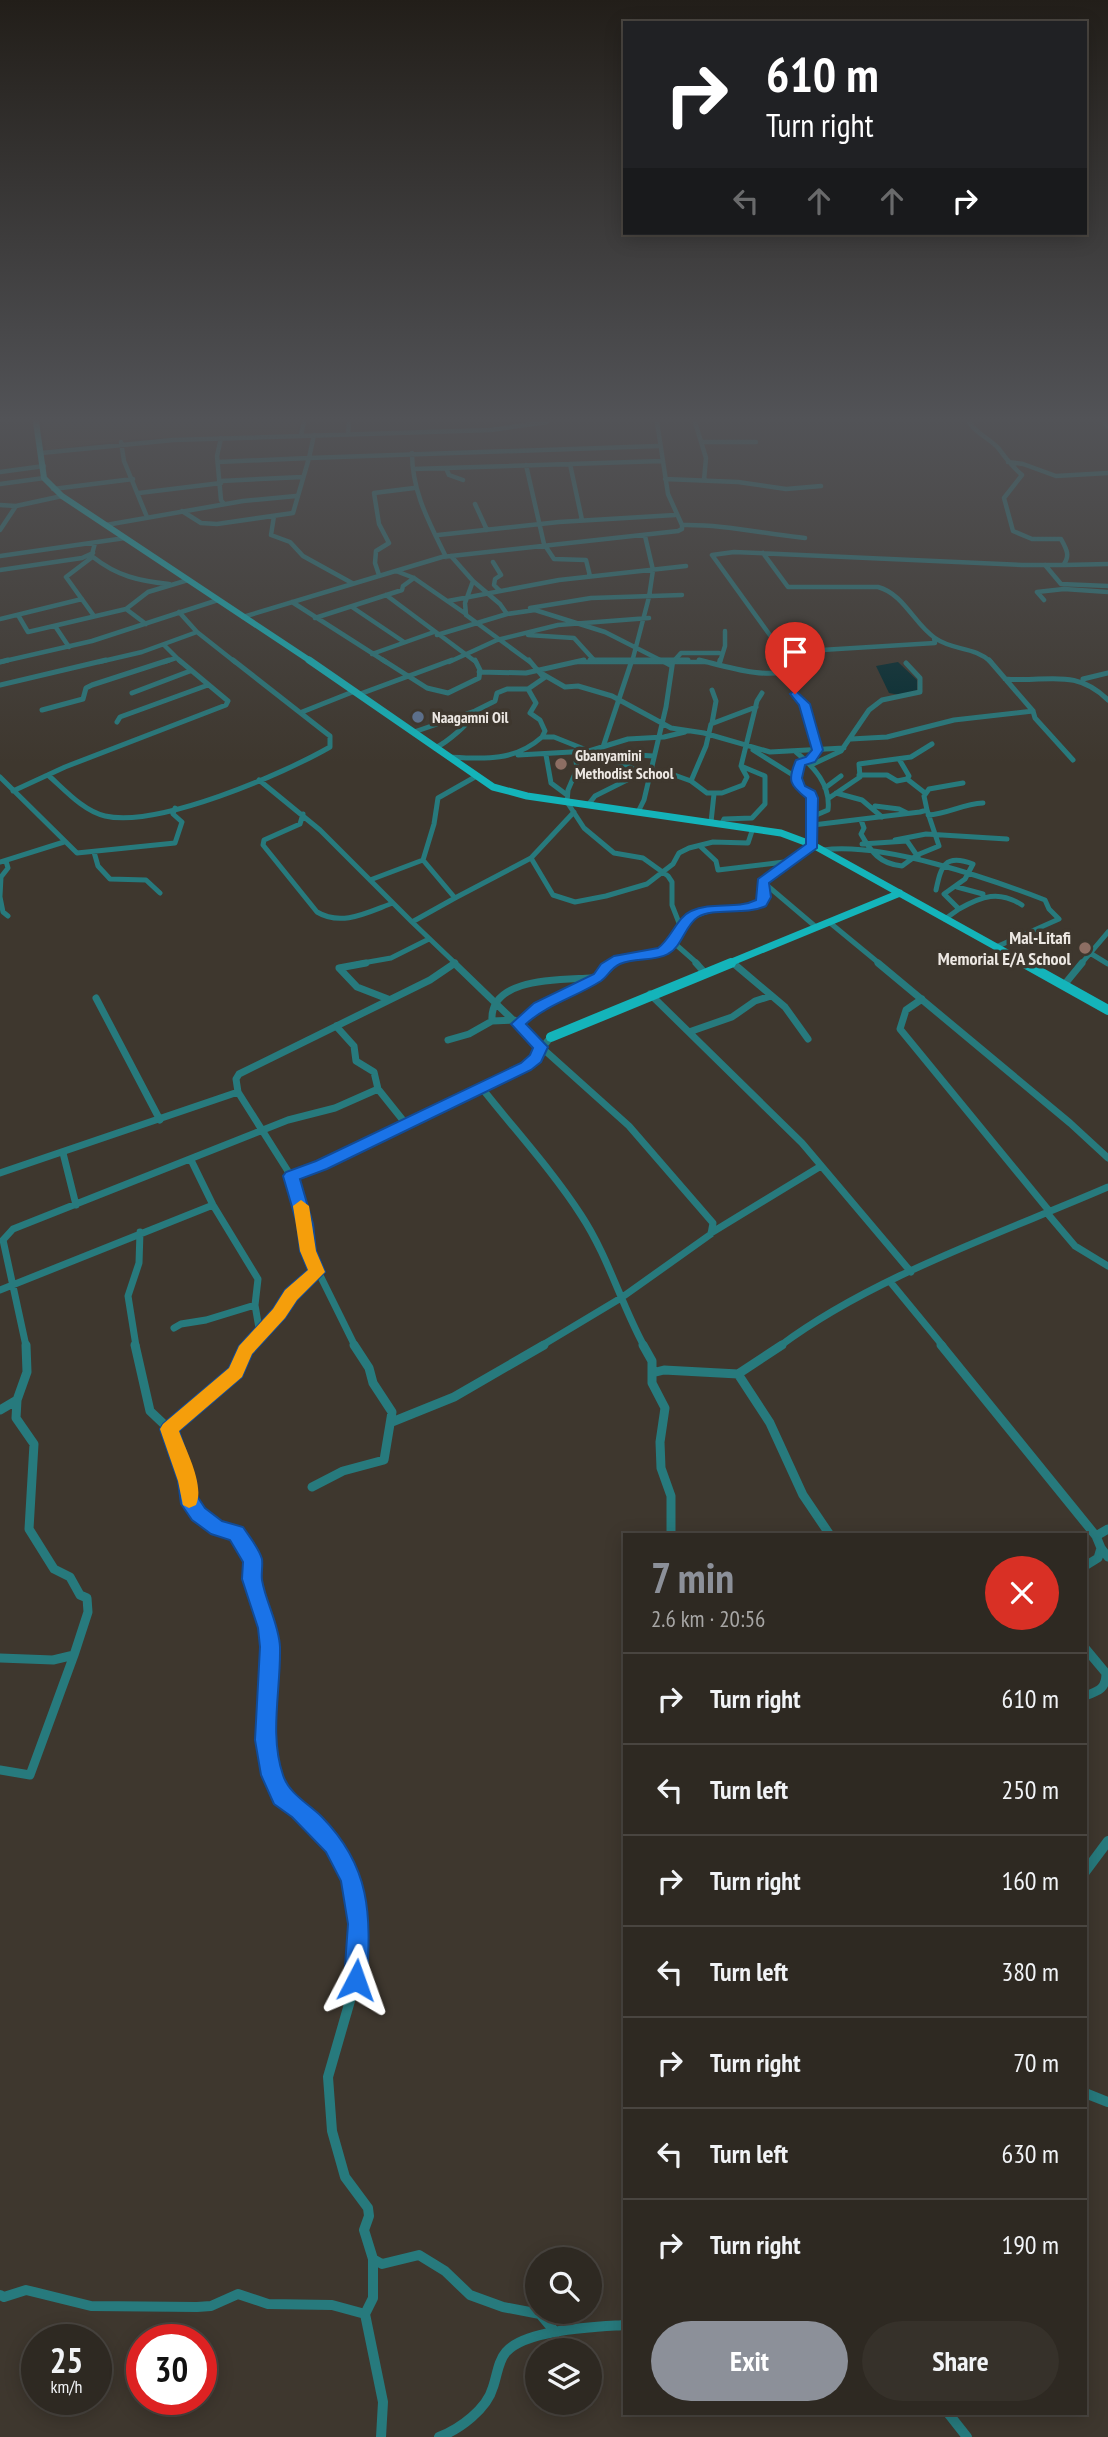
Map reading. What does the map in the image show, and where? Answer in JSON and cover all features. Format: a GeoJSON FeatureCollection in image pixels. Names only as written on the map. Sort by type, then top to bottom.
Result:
{"type":"FeatureCollection","features":[{"type":"Feature","properties":{"kind":"main road"},"geometry":{"type":"LineString","coordinates":[[122,536],[358,692],[475,777],[514,794],[567,799],[588,805],[781,833],[823,850],[1108,1010]]}},
{"type":"Feature","properties":{"kind":"main road"},"geometry":{"type":"LineString","coordinates":[[551,1037],[900,893]]}},
{"type":"Feature","properties":{"kind":"street"},"geometry":{"type":"LineString","coordinates":[[272,536],[290,542],[303,556],[352,583]]}},
{"type":"Feature","properties":{"kind":"street"},"geometry":{"type":"LineString","coordinates":[[379,575],[376,551],[389,543],[385,536]]}},
{"type":"Feature","properties":{"kind":"street"},"geometry":{"type":"LineString","coordinates":[[438,536],[448,557],[477,587],[504,607],[507,614]]}},
{"type":"Feature","properties":{"kind":"street"},"geometry":{"type":"LineString","coordinates":[[542,536],[544,544],[554,559],[586,560],[590,576]]}},
{"type":"Feature","properties":{"kind":"street"},"geometry":{"type":"LineString","coordinates":[[243,617],[405,566],[448,557],[544,544],[645,536],[653,570],[646,618],[603,747]]}},
{"type":"Feature","properties":{"kind":"street"},"geometry":{"type":"LineString","coordinates":[[781,536],[805,538]]}},
{"type":"Feature","properties":{"kind":"street"},"geometry":{"type":"LineString","coordinates":[[1021,536],[1032,539],[1061,539],[1069,555],[1063,565]]}},
{"type":"Feature","properties":{"kind":"street"},"geometry":{"type":"LineString","coordinates":[[0,556],[125,538]]}},
{"type":"Feature","properties":{"kind":"street"},"geometry":{"type":"LineString","coordinates":[[94,616],[66,577],[93,555],[96,550],[95,543]]}},
{"type":"Feature","properties":{"kind":"street"},"geometry":{"type":"LineString","coordinates":[[526,610],[605,632],[659,660],[673,663],[698,660],[751,672],[783,673],[789,669],[788,653],[782,643],[772,638],[712,555],[734,552],[882,561],[1108,564]]}},
{"type":"Feature","properties":{"kind":"street"},"geometry":{"type":"LineString","coordinates":[[763,553],[788,587],[878,587],[890,590],[937,641]]}},
{"type":"Feature","properties":{"kind":"street"},"geometry":{"type":"LineString","coordinates":[[0,570],[93,555]]}},
{"type":"Feature","properties":{"kind":"street"},"geometry":{"type":"LineString","coordinates":[[93,555],[111,573],[124,578],[169,584]]}},
{"type":"Feature","properties":{"kind":"street"},"geometry":{"type":"LineString","coordinates":[[493,562],[501,575],[495,579],[494,585],[500,591]]}},
{"type":"Feature","properties":{"kind":"street"},"geometry":{"type":"LineString","coordinates":[[1045,565],[1061,584],[1108,586]]}},
{"type":"Feature","properties":{"kind":"street"},"geometry":{"type":"LineString","coordinates":[[448,601],[590,576],[686,566]]}},
{"type":"Feature","properties":{"kind":"street"},"geometry":{"type":"LineString","coordinates":[[396,571],[414,578],[503,640],[525,656],[544,678],[528,689],[507,689],[497,693],[495,701],[475,711],[414,732]]}},
{"type":"Feature","properties":{"kind":"street"},"geometry":{"type":"LineString","coordinates":[[316,618],[402,590],[403,586],[414,578]]}},
{"type":"Feature","properties":{"kind":"street"},"geometry":{"type":"LineString","coordinates":[[18,615],[27,632],[126,609],[148,592],[188,580]]}},
{"type":"Feature","properties":{"kind":"street"},"geometry":{"type":"LineString","coordinates":[[466,615],[464,610],[473,581]]}},
{"type":"Feature","properties":{"kind":"street"},"geometry":{"type":"LineString","coordinates":[[1044,600],[1037,592],[1064,589],[1108,592]]}},
{"type":"Feature","properties":{"kind":"street"},"geometry":{"type":"LineString","coordinates":[[292,602],[427,688],[448,693],[479,678],[480,672],[474,658],[436,634],[386,595]]}},
{"type":"Feature","properties":{"kind":"street"},"geometry":{"type":"LineString","coordinates":[[372,654],[475,621],[538,605],[578,599],[682,595]]}},
{"type":"Feature","properties":{"kind":"street"},"geometry":{"type":"LineString","coordinates":[[0,620],[82,599]]}},
{"type":"Feature","properties":{"kind":"street"},"geometry":{"type":"LineString","coordinates":[[0,663],[146,624],[218,600]]}},
{"type":"Feature","properties":{"kind":"street"},"geometry":{"type":"LineString","coordinates":[[352,607],[404,642]]}},
{"type":"Feature","properties":{"kind":"street"},"geometry":{"type":"LineString","coordinates":[[126,609],[146,624]]}},
{"type":"Feature","properties":{"kind":"street"},"geometry":{"type":"LineString","coordinates":[[48,775],[104,816],[139,815],[175,808],[259,780],[319,753],[332,744],[330,736],[197,632],[179,612]]}},
{"type":"Feature","properties":{"kind":"street"},"geometry":{"type":"LineString","coordinates":[[302,712],[431,670],[496,640],[576,623],[646,618]]}},
{"type":"Feature","properties":{"kind":"street"},"geometry":{"type":"LineString","coordinates":[[55,626],[69,646]]}},
{"type":"Feature","properties":{"kind":"street"},"geometry":{"type":"LineString","coordinates":[[719,665],[725,646],[725,631]]}},
{"type":"Feature","properties":{"kind":"street"},"geometry":{"type":"LineString","coordinates":[[0,685],[93,665],[164,645],[197,632]]}},
{"type":"Feature","properties":{"kind":"street"},"geometry":{"type":"LineString","coordinates":[[524,635],[573,638],[594,660]]}},
{"type":"Feature","properties":{"kind":"street"},"geometry":{"type":"LineString","coordinates":[[788,653],[937,641],[954,643],[983,654],[1073,760]]}},
{"type":"Feature","properties":{"kind":"street"},"geometry":{"type":"LineString","coordinates":[[13,791],[226,705],[228,701],[190,671],[164,645]]}},
{"type":"Feature","properties":{"kind":"street"},"geometry":{"type":"LineString","coordinates":[[638,812],[644,800],[649,769],[666,707],[673,663],[681,653],[719,653]]}},
{"type":"Feature","properties":{"kind":"street"},"geometry":{"type":"LineString","coordinates":[[42,710],[83,699],[86,688],[92,685],[176,658]]}},
{"type":"Feature","properties":{"kind":"street"},"geometry":{"type":"LineString","coordinates":[[480,672],[526,673],[594,660],[659,660]]}},
{"type":"Feature","properties":{"kind":"street"},"geometry":{"type":"LineString","coordinates":[[763,881],[812,845],[812,798],[799,788],[796,778],[800,762],[809,763],[832,758],[851,739],[869,709],[883,700],[907,697],[920,692],[920,678],[906,663]]}},
{"type":"Feature","properties":{"kind":"street"},"geometry":{"type":"LineString","coordinates":[[132,693],[190,671]]}},
{"type":"Feature","properties":{"kind":"street"},"geometry":{"type":"LineString","coordinates":[[538,671],[565,687],[592,689],[648,715],[660,724],[770,752],[844,748]]}},
{"type":"Feature","properties":{"kind":"street"},"geometry":{"type":"LineString","coordinates":[[1004,679],[1082,679],[1108,673]]}},
{"type":"Feature","properties":{"kind":"street"},"geometry":{"type":"LineString","coordinates":[[1082,679],[1093,684],[1108,700]]}},
{"type":"Feature","properties":{"kind":"street"},"geometry":{"type":"LineString","coordinates":[[117,722],[120,717],[208,685]]}},
{"type":"Feature","properties":{"kind":"street"},"geometry":{"type":"LineString","coordinates":[[514,755],[530,748],[545,732],[542,722],[530,713],[536,703],[528,694],[528,689]]}},
{"type":"Feature","properties":{"kind":"street"},"geometry":{"type":"LineString","coordinates":[[691,781],[709,745],[716,701],[712,690]]}},
{"type":"Feature","properties":{"kind":"street"},"geometry":{"type":"LineString","coordinates":[[589,751],[597,758],[691,781],[706,793],[714,794],[743,785],[747,777],[742,768],[756,707],[762,693]]}},
{"type":"Feature","properties":{"kind":"street"},"geometry":{"type":"LineString","coordinates":[[795,694],[804,704],[817,750],[809,763]]}},
{"type":"Feature","properties":{"kind":"street"},"geometry":{"type":"LineString","coordinates":[[712,723],[756,707]]}},
{"type":"Feature","properties":{"kind":"street"},"geometry":{"type":"LineString","coordinates":[[436,748],[447,744],[463,723],[473,718],[475,711]]}},
{"type":"Feature","properties":{"kind":"street"},"geometry":{"type":"LineString","coordinates":[[851,739],[887,737],[954,720],[1033,711]]}},
{"type":"Feature","properties":{"kind":"street"},"geometry":{"type":"LineString","coordinates":[[448,757],[486,760],[514,755],[575,753],[628,739],[690,731]]}},
{"type":"Feature","properties":{"kind":"street"},"geometry":{"type":"LineString","coordinates":[[542,737],[554,737],[589,751],[653,756]]}},
{"type":"Feature","properties":{"kind":"street"},"geometry":{"type":"LineString","coordinates":[[829,798],[848,788],[859,775],[859,764],[911,757],[932,744]]}},
{"type":"Feature","properties":{"kind":"street"},"geometry":{"type":"LineString","coordinates":[[747,746],[796,778]]}},
{"type":"Feature","properties":{"kind":"street"},"geometry":{"type":"LineString","coordinates":[[796,752],[809,763],[829,798],[828,810],[814,816]]}},
{"type":"Feature","properties":{"kind":"street"},"geometry":{"type":"LineString","coordinates":[[567,799],[577,769],[575,753]]}},
{"type":"Feature","properties":{"kind":"street"},"geometry":{"type":"LineString","coordinates":[[546,755],[551,783],[567,799],[573,812],[590,834],[608,849],[643,858],[672,882],[669,893],[671,904],[681,928]]}},
{"type":"Feature","properties":{"kind":"street"},"geometry":{"type":"LineString","coordinates":[[899,759],[909,776],[907,779]]}},
{"type":"Feature","properties":{"kind":"street"},"geometry":{"type":"LineString","coordinates":[[588,805],[595,796],[610,786],[631,778],[627,772],[630,767]]}},
{"type":"Feature","properties":{"kind":"street"},"geometry":{"type":"LineString","coordinates":[[722,823],[724,819],[752,818],[765,804],[765,776],[754,769],[742,768]]}},
{"type":"Feature","properties":{"kind":"street"},"geometry":{"type":"LineString","coordinates":[[859,775],[887,775],[897,781],[907,779],[925,793]]}},
{"type":"Feature","properties":{"kind":"street"},"geometry":{"type":"LineString","coordinates":[[825,788],[841,776]]}},
{"type":"Feature","properties":{"kind":"street"},"geometry":{"type":"LineString","coordinates":[[423,860],[435,824],[436,801],[475,777]]}},
{"type":"Feature","properties":{"kind":"street"},"geometry":{"type":"LineString","coordinates":[[1,780],[77,853],[174,843],[178,840],[182,822],[173,814],[175,808]]}},
{"type":"Feature","properties":{"kind":"street"},"geometry":{"type":"LineString","coordinates":[[259,780],[303,814],[493,1002],[646,1142],[711,1219],[711,1234]]}},
{"type":"Feature","properties":{"kind":"street"},"geometry":{"type":"LineString","coordinates":[[925,793],[937,787],[963,783]]}},
{"type":"Feature","properties":{"kind":"street"},"geometry":{"type":"LineString","coordinates":[[835,793],[848,794],[873,806],[900,809],[907,814]]}},
{"type":"Feature","properties":{"kind":"street"},"geometry":{"type":"LineString","coordinates":[[861,820],[865,844],[870,852],[888,865],[899,867],[939,846],[925,813],[925,793]]}},
{"type":"Feature","properties":{"kind":"street"},"geometry":{"type":"LineString","coordinates":[[711,822],[714,794]]}},
{"type":"Feature","properties":{"kind":"street"},"geometry":{"type":"LineString","coordinates":[[813,825],[907,814],[947,814],[963,804],[983,803]]}},
{"type":"Feature","properties":{"kind":"street"},"geometry":{"type":"LineString","coordinates":[[873,806],[882,817]]}},
{"type":"Feature","properties":{"kind":"street"},"geometry":{"type":"LineString","coordinates":[[412,922],[531,858],[573,812]]}},
{"type":"Feature","properties":{"kind":"street"},"geometry":{"type":"LineString","coordinates":[[303,814],[300,824],[267,838],[263,845],[317,912],[325,919],[336,920],[393,903]]}},
{"type":"Feature","properties":{"kind":"street"},"geometry":{"type":"LineString","coordinates":[[531,858],[553,895],[572,902],[641,887],[673,864],[679,853],[713,842],[748,843],[753,828]]}},
{"type":"Feature","properties":{"kind":"street"},"geometry":{"type":"LineString","coordinates":[[823,850],[895,840],[914,834],[1007,839]]}},
{"type":"Feature","properties":{"kind":"street"},"geometry":{"type":"LineString","coordinates":[[895,840],[907,841],[917,858]]}},
{"type":"Feature","properties":{"kind":"street"},"geometry":{"type":"LineString","coordinates":[[8,916],[2,912],[0,897],[1,877],[8,868],[3,862],[64,842]]}},
{"type":"Feature","properties":{"kind":"street"},"geometry":{"type":"LineString","coordinates":[[848,847],[917,858],[970,874],[1045,900],[1049,909],[1059,919],[996,947]]}},
{"type":"Feature","properties":{"kind":"street"},"geometry":{"type":"LineString","coordinates":[[701,848],[716,862],[718,870],[792,861]]}},
{"type":"Feature","properties":{"kind":"street"},"geometry":{"type":"LineString","coordinates":[[94,852],[98,866],[110,879],[146,880],[160,893]]}},
{"type":"Feature","properties":{"kind":"street"},"geometry":{"type":"LineString","coordinates":[[370,880],[423,860]]}},
{"type":"Feature","properties":{"kind":"street"},"geometry":{"type":"LineString","coordinates":[[423,860],[456,898]]}},
{"type":"Feature","properties":{"kind":"street"},"geometry":{"type":"LineString","coordinates":[[936,890],[938,873],[943,866],[957,861],[970,861],[973,864],[970,874],[957,887],[944,894],[959,909]]}},
{"type":"Feature","properties":{"kind":"street"},"geometry":{"type":"LineString","coordinates":[[763,881],[816,927]]}},
{"type":"Feature","properties":{"kind":"street"},"geometry":{"type":"LineString","coordinates":[[447,1040],[469,1034],[492,1021],[516,1022],[598,977],[605,967],[618,959],[657,954],[667,949],[693,914],[715,909],[750,908],[762,903],[763,881]]}},
{"type":"Feature","properties":{"kind":"street"},"geometry":{"type":"LineString","coordinates":[[957,887],[976,894],[1007,897],[1023,905]]}},
{"type":"Feature","properties":{"kind":"street"},"geometry":{"type":"LineString","coordinates":[[945,919],[974,898],[988,895]]}},
{"type":"Feature","properties":{"kind":"street"},"geometry":{"type":"LineString","coordinates":[[829,922],[1108,1158]]}},
{"type":"Feature","properties":{"kind":"street"},"geometry":{"type":"LineString","coordinates":[[1064,985],[1108,932]]}},
{"type":"Feature","properties":{"kind":"street"},"geometry":{"type":"LineString","coordinates":[[388,999],[356,986],[339,968],[391,958],[429,939]]}},
{"type":"Feature","properties":{"kind":"street"},"geometry":{"type":"LineString","coordinates":[[673,942],[705,973]]}},
{"type":"Feature","properties":{"kind":"street"},"geometry":{"type":"LineString","coordinates":[[1090,953],[1108,964]]}},
{"type":"Feature","properties":{"kind":"street"},"geometry":{"type":"LineString","coordinates":[[731,961],[803,1026],[808,1039]]}},
{"type":"Feature","properties":{"kind":"street"},"geometry":{"type":"LineString","coordinates":[[312,1487],[343,1471],[384,1460],[392,1422],[388,1403],[378,1391],[369,1368],[358,1353],[308,1251],[305,1224],[291,1176],[238,1092],[236,1079],[239,1074],[430,980],[455,963]]}},
{"type":"Feature","properties":{"kind":"street"},"geometry":{"type":"LineString","coordinates":[[492,1021],[490,1015],[493,1002],[511,989],[598,977]]}},
{"type":"Feature","properties":{"kind":"street"},"geometry":{"type":"LineString","coordinates":[[650,994],[802,1143],[911,1272]]}},
{"type":"Feature","properties":{"kind":"street"},"geometry":{"type":"LineString","coordinates":[[689,1032],[732,1017],[755,1001],[771,996]]}},
{"type":"Feature","properties":{"kind":"street"},"geometry":{"type":"LineString","coordinates":[[96,998],[160,1120]]}},
{"type":"Feature","properties":{"kind":"street"},"geometry":{"type":"LineString","coordinates":[[922,999],[906,1010],[900,1029],[1074,1246],[1108,1266]]}},
{"type":"Feature","properties":{"kind":"street"},"geometry":{"type":"LineString","coordinates":[[336,1026],[354,1046],[356,1061],[374,1072],[378,1089],[381,1089],[406,1124]]}},
{"type":"Feature","properties":{"kind":"street"},"geometry":{"type":"LineString","coordinates":[[291,1176],[322,1165],[526,1067],[551,1037]]}},
{"type":"Feature","properties":{"kind":"street"},"geometry":{"type":"LineString","coordinates":[[481,1087],[581,1215],[607,1262],[621,1298],[652,1361],[652,1383],[665,1408],[660,1442],[661,1468],[671,1496],[671,1533]]}},
{"type":"Feature","properties":{"kind":"street"},"geometry":{"type":"LineString","coordinates":[[0,1770],[30,1775],[88,1612],[87,1598],[80,1595],[70,1577],[54,1569],[29,1529],[34,1444],[16,1418],[17,1400],[27,1372],[28,1356],[3,1240],[7,1234],[76,1205],[288,1120],[360,1101],[378,1089]]}},
{"type":"Feature","properties":{"kind":"street"},"geometry":{"type":"LineString","coordinates":[[0,1173],[238,1092]]}},
{"type":"Feature","properties":{"kind":"street"},"geometry":{"type":"LineString","coordinates":[[63,1153],[76,1205]]}},
{"type":"Feature","properties":{"kind":"street"},"geometry":{"type":"LineString","coordinates":[[191,1160],[213,1205],[258,1279],[255,1305],[260,1334]]}},
{"type":"Feature","properties":{"kind":"street"},"geometry":{"type":"LineString","coordinates":[[392,1422],[454,1396],[621,1298],[711,1234],[821,1166]]}},
{"type":"Feature","properties":{"kind":"street"},"geometry":{"type":"LineString","coordinates":[[652,1373],[676,1371],[738,1374],[774,1352],[810,1324],[911,1272],[1108,1187]]}},
{"type":"Feature","properties":{"kind":"street"},"geometry":{"type":"LineString","coordinates":[[0,1290],[213,1205]]}},
{"type":"Feature","properties":{"kind":"street"},"geometry":{"type":"LineString","coordinates":[[140,1232],[139,1263],[128,1296],[131,1325],[150,1411],[169,1429],[187,1481],[188,1498],[198,1514],[217,1528],[236,1533],[253,1560],[252,1579],[268,1628],[270,1647],[266,1740],[276,1787],[281,1797],[300,1810],[334,1844],[356,1892],[359,1924],[356,1980],[328,2077],[331,2131],[345,2177],[368,2208],[369,2216],[364,2230],[373,2259],[373,2298],[365,2314],[383,2402],[380,2437]]}},
{"type":"Feature","properties":{"kind":"street"},"geometry":{"type":"LineString","coordinates":[[169,1429],[236,1372],[245,1350],[279,1314],[291,1295],[317,1272]]}},
{"type":"Feature","properties":{"kind":"street"},"geometry":{"type":"LineString","coordinates":[[892,1284],[1096,1535],[1108,1557]]}},
{"type":"Feature","properties":{"kind":"street"},"geometry":{"type":"LineString","coordinates":[[174,1328],[178,1324],[206,1320],[235,1307],[255,1305]]}},
{"type":"Feature","properties":{"kind":"street"},"geometry":{"type":"LineString","coordinates":[[738,1374],[770,1423],[803,1496],[829,1533]]}},
{"type":"Feature","properties":{"kind":"street"},"geometry":{"type":"LineString","coordinates":[[0,1410],[17,1400]]}},
{"type":"Feature","properties":{"kind":"street"},"geometry":{"type":"LineString","coordinates":[[1096,1535],[1108,1530]]}},
{"type":"Feature","properties":{"kind":"street"},"geometry":{"type":"LineString","coordinates":[[1087,1565],[1098,1558],[1101,1548]]}},
{"type":"Feature","properties":{"kind":"street"},"geometry":{"type":"LineString","coordinates":[[1087,1650],[1106,1673],[1106,1684],[1101,1690],[1087,1695]]}},
{"type":"Feature","properties":{"kind":"street"},"geometry":{"type":"LineString","coordinates":[[0,1658],[53,1660],[74,1655]]}},
{"type":"Feature","properties":{"kind":"street"},"geometry":{"type":"LineString","coordinates":[[1087,1869],[1108,1840]]}},
{"type":"Feature","properties":{"kind":"street"},"geometry":{"type":"LineString","coordinates":[[1087,2094],[1108,2102]]}},
{"type":"Feature","properties":{"kind":"street"},"geometry":{"type":"LineString","coordinates":[[373,2259],[382,2264],[419,2255],[445,2271],[470,2295],[503,2307],[540,2314],[556,2333]]}},
{"type":"Feature","properties":{"kind":"street"},"geometry":{"type":"LineString","coordinates":[[0,2295],[4,2297],[26,2290],[91,2305],[197,2307],[211,2306],[238,2294],[268,2304],[332,2305],[365,2314]]}},
{"type":"Feature","properties":{"kind":"street"},"geometry":{"type":"LineString","coordinates":[[439,2437],[448,2435],[489,2397],[506,2350],[521,2342],[556,2333],[623,2325]]}},
{"type":"Feature","properties":{"kind":"street"},"geometry":{"type":"LineString","coordinates":[[950,2415],[967,2437]]}},
{"type":"Feature","properties":{"kind":"water"},"geometry":{"type":"Polygon","coordinates":[[[898,662],[917,680],[917,691],[900,695],[889,693],[876,666],[898,662]]]}},
{"type":"Feature","properties":{"kind":"slow traffic"},"geometry":{"type":"LineString","coordinates":[[189,1500],[187,1481],[169,1429],[236,1372],[245,1350],[279,1314],[291,1295],[317,1272],[308,1251],[301,1206]]}},
{"type":"Feature","properties":{"kind":"place","name":"Naagamni Oil"},"geometry":{"type":"Point","coordinates":[418,717]}},
{"type":"Feature","properties":{"kind":"place","name":"Gbanyamini Methodist School"},"geometry":{"type":"Point","coordinates":[561,764]}},
{"type":"Feature","properties":{"kind":"place","name":"Mal-Litafi Memorial E/A School"},"geometry":{"type":"Point","coordinates":[1085,948]}},
{"type":"Feature","properties":{"kind":"route"},"geometry":{"type":"LineString","coordinates":[[356,1980],[359,1924],[352,1879],[334,1844],[300,1810],[281,1797],[272,1775],[266,1740],[270,1647],[268,1628],[262,1617],[252,1579],[253,1560],[236,1533],[217,1528],[198,1514],[188,1498],[187,1481],[169,1429],[236,1372],[245,1350],[279,1314],[291,1295],[317,1272],[308,1251],[301,1203],[291,1176],[322,1165],[526,1067],[536,1058],[541,1047],[518,1024],[524,1018],[539,1007],[598,977],[605,967],[618,959],[662,952],[670,947],[693,914],[715,909],[750,908],[762,903],[763,881],[813,845],[812,798],[799,788],[796,778],[800,762],[813,758],[817,746],[810,732],[804,704],[795,694]]}}]}
